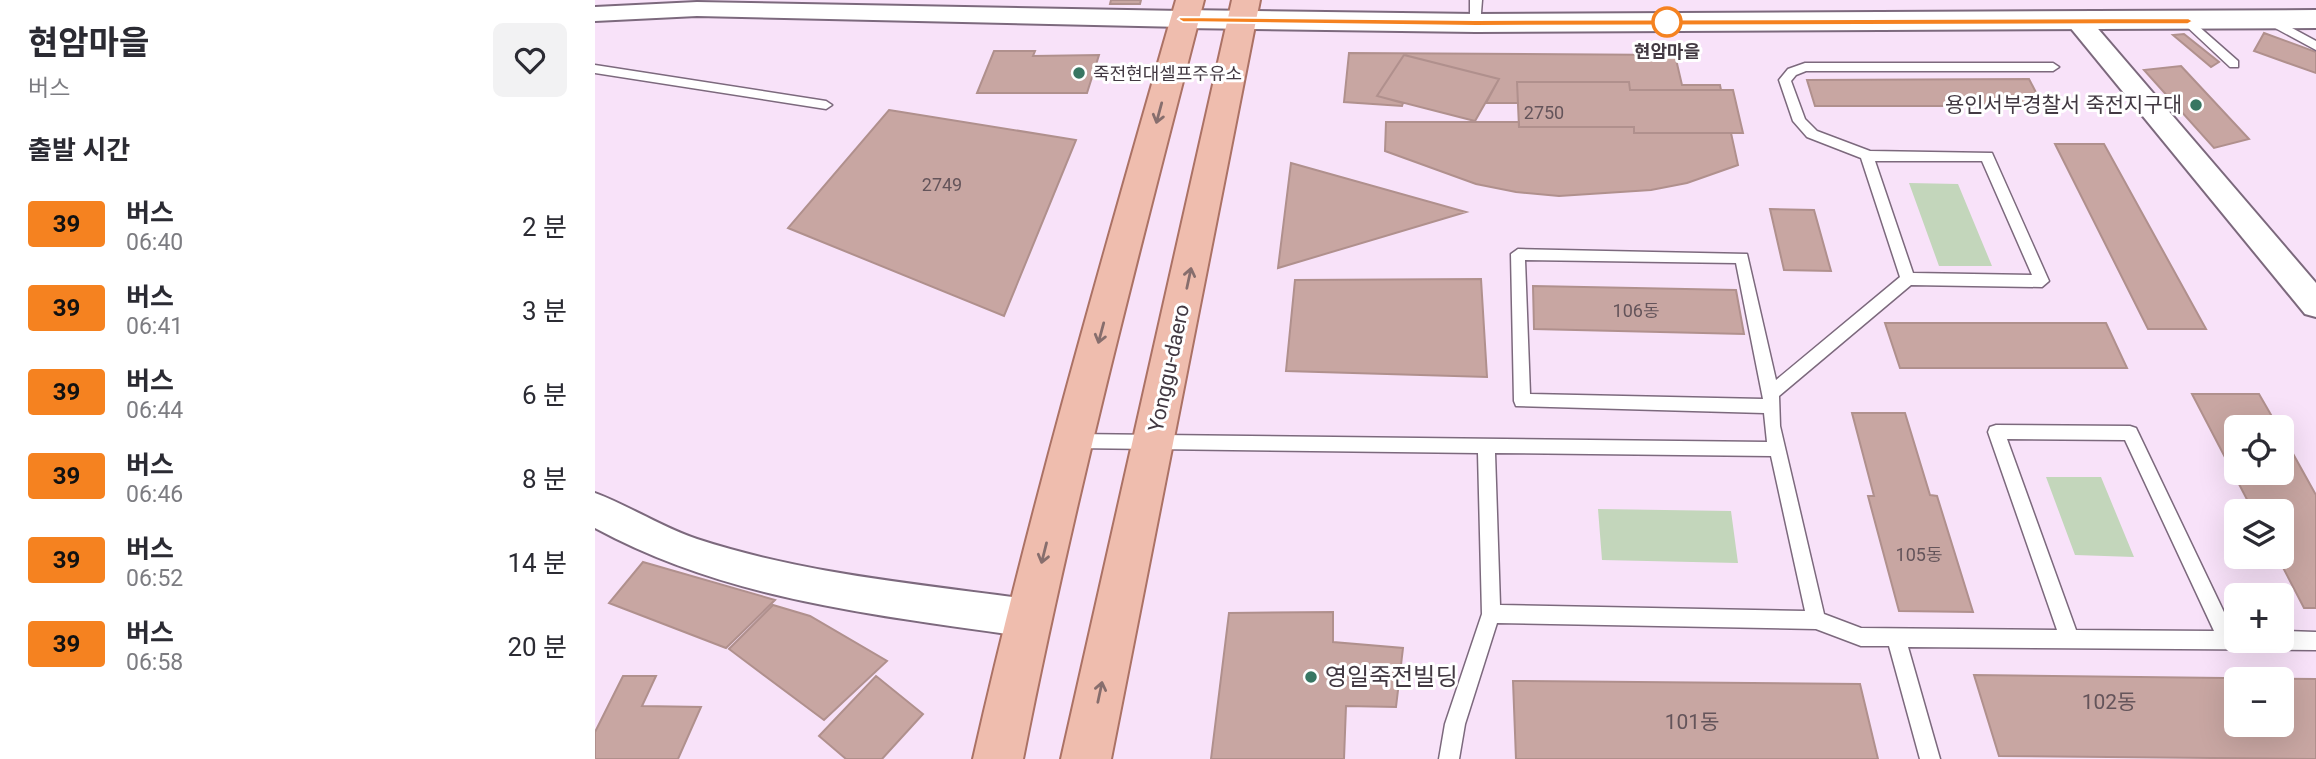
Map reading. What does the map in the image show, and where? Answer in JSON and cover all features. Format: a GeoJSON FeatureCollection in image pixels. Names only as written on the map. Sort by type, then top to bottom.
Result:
{"type":"FeatureCollection","features":[{"type":"Feature","properties":{"kind":"main road"},"geometry":{"type":"LineString","coordinates":[[1000,748],[1071,441],[1187,10]]}},
{"type":"Feature","properties":{"kind":"main road","name":"Yonggu-daero"},"geometry":{"type":"LineString","coordinates":[[1088,751],[1245,10]]}},
{"type":"Feature","properties":{"kind":"street"},"geometry":{"type":"LineString","coordinates":[[595,14],[743,5],[1476,11],[2078,21],[2180,10],[2270,20],[2316,19]]}},
{"type":"Feature","properties":{"kind":"street"},"geometry":{"type":"LineString","coordinates":[[2078,21],[2316,305]]}},
{"type":"Feature","properties":{"kind":"street"},"geometry":{"type":"LineString","coordinates":[[595,509],[627,529],[701,556],[785,580],[1028,618]]}},
{"type":"Feature","properties":{"kind":"lane"},"geometry":{"type":"LineString","coordinates":[[2180,10],[2234,64]]}},
{"type":"Feature","properties":{"kind":"lane"},"geometry":{"type":"LineString","coordinates":[[2270,20],[2316,46]]}},
{"type":"Feature","properties":{"kind":"lane"},"geometry":{"type":"LineString","coordinates":[[1816,620],[1777,449],[1770,400],[1742,258],[1518,254],[1522,401],[1770,400],[1908,279],[2042,281],[1987,156],[1869,156],[1811,134],[1799,121],[1785,80],[1792,72],[1805,67],[2053,67]]}},
{"type":"Feature","properties":{"kind":"lane"},"geometry":{"type":"LineString","coordinates":[[595,69],[826,105]]}},
{"type":"Feature","properties":{"kind":"lane"},"geometry":{"type":"LineString","coordinates":[[1869,156],[1908,279]]}},
{"type":"Feature","properties":{"kind":"lane"},"geometry":{"type":"LineString","coordinates":[[2070,639],[1996,432],[2130,433],[2224,633]]}},
{"type":"Feature","properties":{"kind":"lane"},"geometry":{"type":"LineString","coordinates":[[1071,441],[1777,449]]}},
{"type":"Feature","properties":{"kind":"lane"},"geometry":{"type":"LineString","coordinates":[[1449,759],[1455,724],[1491,614],[1486,444]]}},
{"type":"Feature","properties":{"kind":"lane"},"geometry":{"type":"LineString","coordinates":[[1491,614],[1816,620],[1861,637],[2224,641]]}},
{"type":"Feature","properties":{"kind":"lane"},"geometry":{"type":"LineString","coordinates":[[1896,637],[1930,759]]}},
{"type":"Feature","properties":{"kind":"lane"},"geometry":{"type":"LineString","coordinates":[[2294,641],[2316,641]]}},
{"type":"Feature","properties":{"kind":"green space"},"geometry":{"type":"Polygon","coordinates":[[[1909,183],[1958,184],[1992,266],[1939,266],[1909,183]]]}},
{"type":"Feature","properties":{"kind":"green space"},"geometry":{"type":"Polygon","coordinates":[[[2046,477],[2101,477],[2134,557],[2075,555],[2046,477]]]}},
{"type":"Feature","properties":{"kind":"green space"},"geometry":{"type":"Polygon","coordinates":[[[1598,509],[1731,511],[1738,563],[1602,560],[1598,509]]]}},
{"type":"Feature","properties":{"kind":"building"},"geometry":{"type":"Polygon","coordinates":[[[1111,0],[1141,0],[1140,4],[1110,4],[1111,0]]]}},
{"type":"Feature","properties":{"kind":"building"},"geometry":{"type":"Polygon","coordinates":[[[2264,33],[2316,52],[2316,73],[2254,51],[2264,33]]]}},
{"type":"Feature","properties":{"kind":"building"},"geometry":{"type":"Polygon","coordinates":[[[2184,34],[2219,62],[2211,67],[2173,35],[2184,34]]]}},
{"type":"Feature","properties":{"kind":"building"},"geometry":{"type":"Polygon","coordinates":[[[994,51],[1035,51],[1033,56],[1099,55],[1087,93],[977,93],[994,51]]]}},
{"type":"Feature","properties":{"kind":"building"},"geometry":{"type":"Polygon","coordinates":[[[1349,53],[1675,55],[1682,85],[1720,85],[1721,90],[1630,90],[1629,82],[1517,82],[1518,103],[1486,103],[1499,79],[1404,55],[1377,96],[1403,103],[1402,106],[1344,102],[1349,53]]]}},
{"type":"Feature","properties":{"kind":"building"},"geometry":{"type":"Polygon","coordinates":[[[1404,55],[1499,79],[1475,121],[1377,96],[1404,55]]]}},
{"type":"Feature","properties":{"kind":"building","name":"용인서부경찰서 죽전지구대"},"geometry":{"type":"Polygon","coordinates":[[[2181,66],[2249,139],[2214,148],[2144,70],[2181,66]]]}},
{"type":"Feature","properties":{"kind":"building"},"geometry":{"type":"Polygon","coordinates":[[[2029,79],[2043,106],[1815,106],[1807,80],[2029,79]]]}},
{"type":"Feature","properties":{"kind":"building"},"geometry":{"type":"Polygon","coordinates":[[[1517,82],[1629,82],[1630,90],[1733,90],[1743,133],[1634,133],[1634,127],[1519,127],[1517,82]]]}},
{"type":"Feature","properties":{"kind":"building"},"geometry":{"type":"Polygon","coordinates":[[[889,110],[1076,140],[1004,316],[788,228],[889,110]]]}},
{"type":"Feature","properties":{"kind":"building"},"geometry":{"type":"Polygon","coordinates":[[[1386,122],[1519,122],[1519,127],[1634,127],[1634,133],[1731,133],[1738,165],[1687,183],[1651,190],[1559,196],[1516,192],[1476,184],[1385,151],[1386,122]]]}},
{"type":"Feature","properties":{"kind":"building"},"geometry":{"type":"Polygon","coordinates":[[[2055,144],[2104,144],[2206,329],[2148,329],[2055,144]]]}},
{"type":"Feature","properties":{"kind":"building"},"geometry":{"type":"Polygon","coordinates":[[[1291,163],[1466,212],[1278,268],[1291,163]]]}},
{"type":"Feature","properties":{"kind":"building"},"geometry":{"type":"Polygon","coordinates":[[[1770,209],[1814,210],[1831,271],[1784,270],[1770,209]]]}},
{"type":"Feature","properties":{"kind":"building"},"geometry":{"type":"Polygon","coordinates":[[[1481,279],[1487,377],[1286,371],[1295,280],[1481,279]]]}},
{"type":"Feature","properties":{"kind":"building"},"geometry":{"type":"Polygon","coordinates":[[[1533,286],[1736,290],[1744,334],[1534,329],[1533,286]]]}},
{"type":"Feature","properties":{"kind":"building"},"geometry":{"type":"Polygon","coordinates":[[[1885,323],[2106,323],[2127,368],[1900,368],[1885,323]]]}},
{"type":"Feature","properties":{"kind":"building"},"geometry":{"type":"Polygon","coordinates":[[[2192,394],[2259,394],[2271,415],[2224,415],[2224,455],[2192,394]]]}},
{"type":"Feature","properties":{"kind":"building"},"geometry":{"type":"Polygon","coordinates":[[[1852,413],[1905,413],[1930,495],[1937,496],[1973,612],[1899,611],[1868,496],[1874,496],[1852,413]]]}},
{"type":"Feature","properties":{"kind":"building"},"geometry":{"type":"Polygon","coordinates":[[[2294,456],[2316,495],[2316,608],[2304,608],[2294,589],[2294,583],[2291,583],[2284,569],[2294,569],[2294,499],[2247,499],[2239,485],[2294,485],[2294,456]]]}},
{"type":"Feature","properties":{"kind":"building"},"geometry":{"type":"Polygon","coordinates":[[[643,562],[775,600],[726,648],[609,603],[643,562]]]}},
{"type":"Feature","properties":{"kind":"building"},"geometry":{"type":"Polygon","coordinates":[[[773,605],[810,616],[887,661],[824,720],[729,649],[773,605]]]}},
{"type":"Feature","properties":{"kind":"building","name":"영일죽전빌딩"},"geometry":{"type":"Polygon","coordinates":[[[1333,612],[1333,642],[1403,648],[1396,707],[1346,706],[1344,759],[1211,759],[1229,613],[1333,612]]]}},
{"type":"Feature","properties":{"kind":"building"},"geometry":{"type":"Polygon","coordinates":[[[1974,675],[2224,678],[2224,737],[2294,737],[2294,679],[2316,679],[2316,759],[1999,756],[1974,675]]]}},
{"type":"Feature","properties":{"kind":"building"},"geometry":{"type":"Polygon","coordinates":[[[623,676],[656,676],[642,706],[701,707],[678,759],[595,759],[595,732],[623,676]]]}},
{"type":"Feature","properties":{"kind":"building"},"geometry":{"type":"Polygon","coordinates":[[[876,676],[923,714],[882,759],[846,759],[819,736],[876,676]]]}},
{"type":"Feature","properties":{"kind":"building"},"geometry":{"type":"Polygon","coordinates":[[[1513,681],[1860,684],[1878,759],[1516,759],[1513,681]]]}},
{"type":"Feature","properties":{"kind":"bus line","name":"39"},"geometry":{"type":"LineString","coordinates":[[1183,19],[1476,23],[2188,21]]}},
{"type":"Feature","properties":{"kind":"place","name":"현암마을"},"geometry":{"type":"Point","coordinates":[1667,22]}},
{"type":"Feature","properties":{"kind":"place","name":"죽전현대셀프주유소"},"geometry":{"type":"Point","coordinates":[1079,73]}},
{"type":"Feature","properties":{"kind":"place","name":"용인서부경찰서 죽전지구대"},"geometry":{"type":"Point","coordinates":[2196,105]}},
{"type":"Feature","properties":{"kind":"place","name":"영일죽전빌딩"},"geometry":{"type":"Point","coordinates":[1311,677]}}]}
